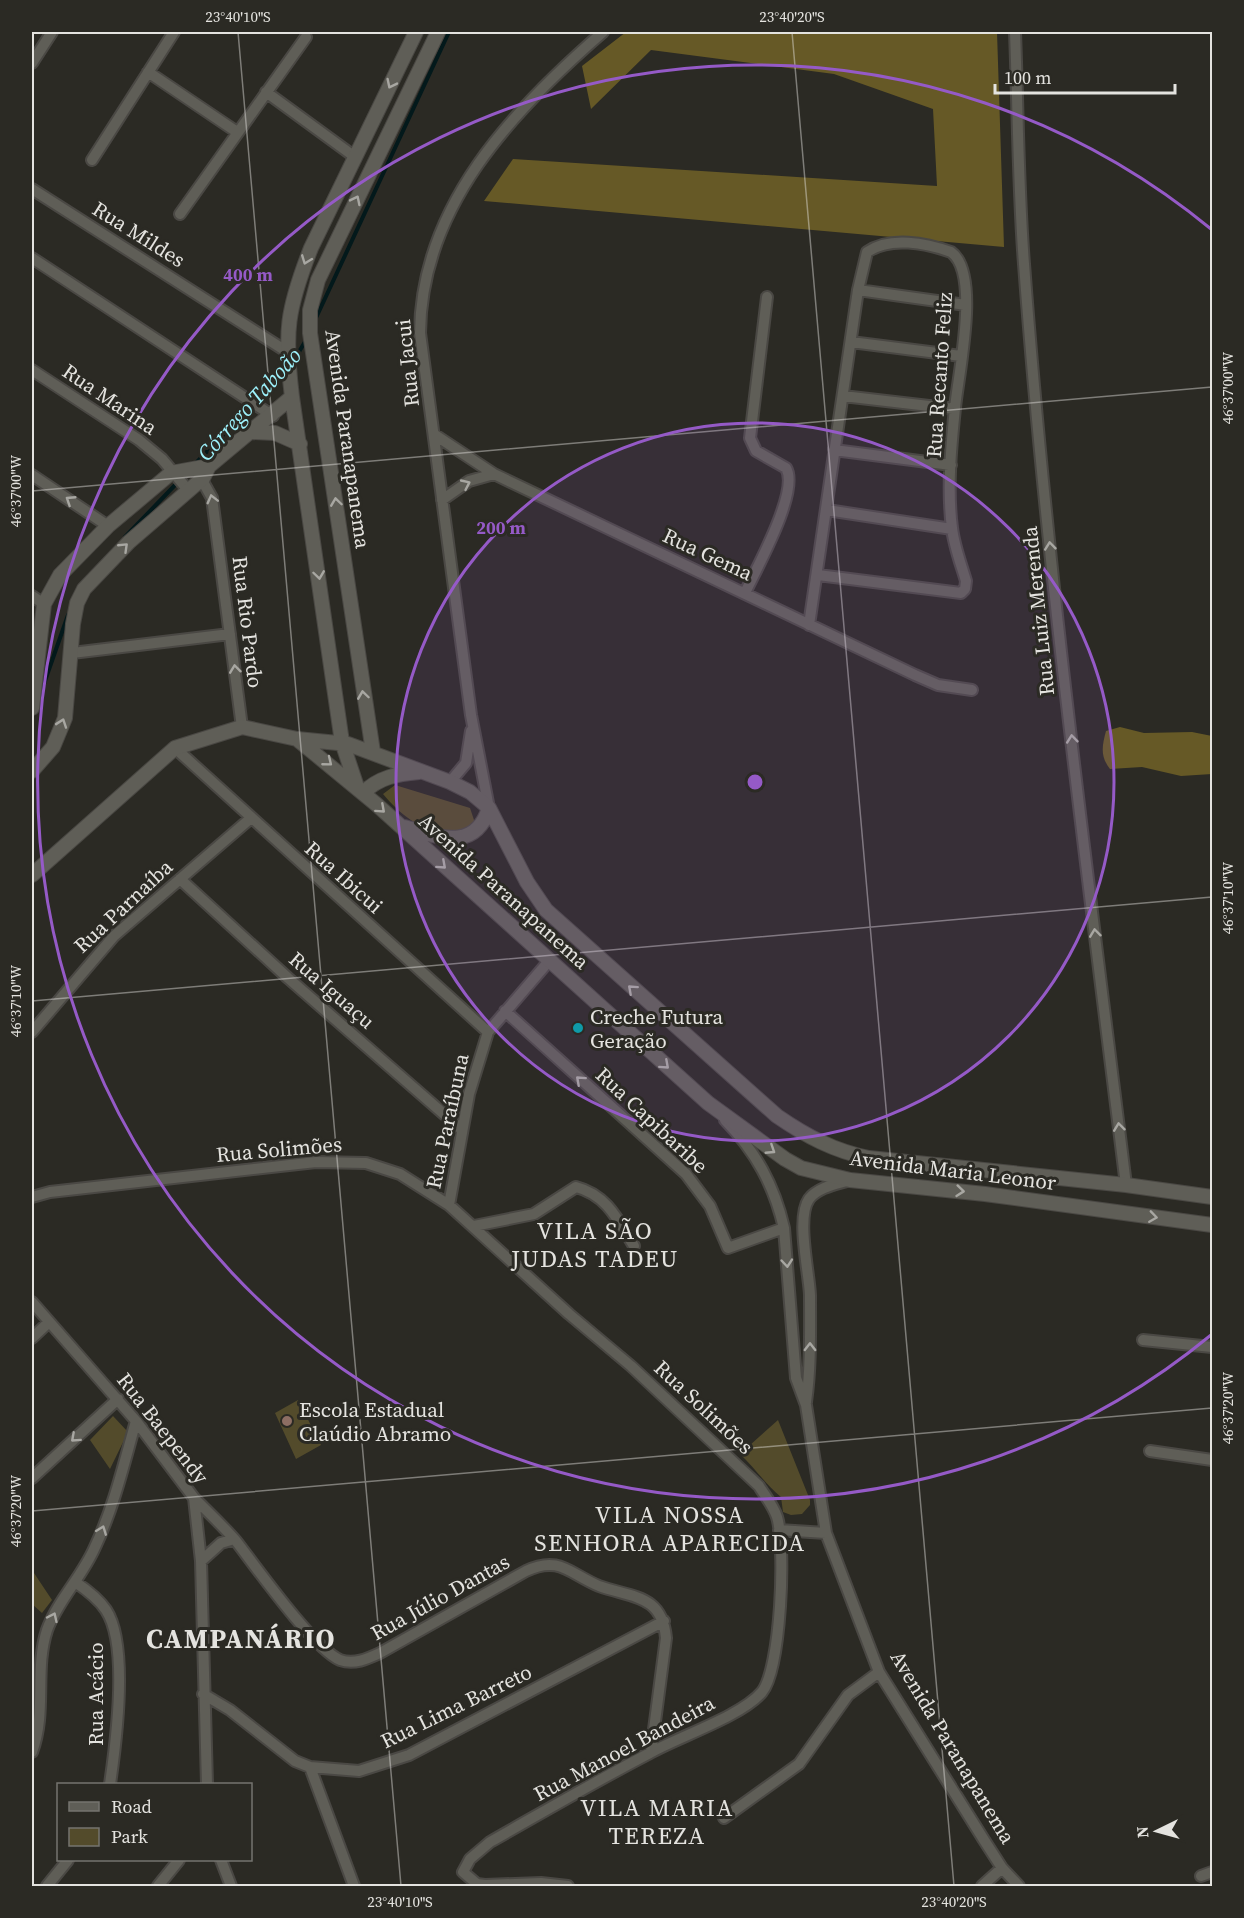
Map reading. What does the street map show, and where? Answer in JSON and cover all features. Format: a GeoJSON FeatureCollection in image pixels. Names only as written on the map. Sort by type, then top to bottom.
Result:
{"type":"FeatureCollection","features":[{"type":"Feature","properties":{"kind":"street"},"geometry":{"type":"LineString","coordinates":[[32,63],[52,32]]}},
{"type":"Feature","properties":{"kind":"street"},"geometry":{"type":"LineString","coordinates":[[92,160],[174,32]]}},
{"type":"Feature","properties":{"kind":"street"},"geometry":{"type":"LineString","coordinates":[[416,32],[311,248],[297,283],[288,318],[286,351],[342,742],[360,790],[378,780],[399,774],[421,772]]}},
{"type":"Feature","properties":{"kind":"street","name":"Avenida Paranapanema"},"geometry":{"type":"LineString","coordinates":[[438,32],[318,280],[310,310],[310,333],[373,752],[450,782],[470,792],[489,808],[527,882],[546,910],[723,1070]]}},
{"type":"Feature","properties":{"kind":"street","name":"Rua Jacui"},"geometry":{"type":"LineString","coordinates":[[489,808],[471,715],[420,333],[422,292],[447,217],[463,185],[487,149],[521,108],[603,32]]}},
{"type":"Feature","properties":{"kind":"street","name":"Rua Luiz Merenda"},"geometry":{"type":"LineString","coordinates":[[1015,32],[1024,261],[1035,402],[1083,837],[1126,1185]]}},
{"type":"Feature","properties":{"kind":"street"},"geometry":{"type":"LineString","coordinates":[[180,214],[306,37]]}},
{"type":"Feature","properties":{"kind":"street"},"geometry":{"type":"LineString","coordinates":[[148,72],[237,132]]}},
{"type":"Feature","properties":{"kind":"street"},"geometry":{"type":"LineString","coordinates":[[266,92],[355,157]]}},
{"type":"Feature","properties":{"kind":"street","name":"Rua Mildes"},"geometry":{"type":"LineString","coordinates":[[32,189],[286,351]]}},
{"type":"Feature","properties":{"kind":"street","name":"Rua Recanto Feliz"},"geometry":{"type":"LineString","coordinates":[[809,625],[858,290],[867,252],[875,246],[898,242],[942,249],[958,257],[964,279],[966,305],[951,465],[952,529],[966,581],[965,589],[961,593],[818,575]]}},
{"type":"Feature","properties":{"kind":"street"},"geometry":{"type":"LineString","coordinates":[[32,258],[273,416]]}},
{"type":"Feature","properties":{"kind":"street"},"geometry":{"type":"LineString","coordinates":[[858,290],[966,305]]}},
{"type":"Feature","properties":{"kind":"street"},"geometry":{"type":"LineString","coordinates":[[745,593],[779,519],[789,477],[786,468],[756,451],[750,438],[767,297]]}},
{"type":"Feature","properties":{"kind":"street"},"geometry":{"type":"LineString","coordinates":[[851,342],[961,356]]}},
{"type":"Feature","properties":{"kind":"street","name":"Rua Marina"},"geometry":{"type":"LineString","coordinates":[[32,370],[139,440],[162,459],[171,473],[188,490]]}},
{"type":"Feature","properties":{"kind":"street"},"geometry":{"type":"LineString","coordinates":[[843,396],[955,410]]}},
{"type":"Feature","properties":{"kind":"street"},"geometry":{"type":"LineString","coordinates":[[32,771],[53,747],[65,718],[73,624],[77,603],[84,589],[129,542],[292,397]]}},
{"type":"Feature","properties":{"kind":"street"},"geometry":{"type":"LineString","coordinates":[[253,432],[275,433],[300,444]]}},
{"type":"Feature","properties":{"kind":"street","name":"Rua Gema"},"geometry":{"type":"LineString","coordinates":[[435,435],[494,474],[809,625],[930,682],[972,690]]}},
{"type":"Feature","properties":{"kind":"street"},"geometry":{"type":"LineString","coordinates":[[834,450],[951,465]]}},
{"type":"Feature","properties":{"kind":"street"},"geometry":{"type":"LineString","coordinates":[[32,708],[45,604],[60,575],[108,526],[171,473],[193,467],[206,472]]}},
{"type":"Feature","properties":{"kind":"street","name":"Rua Rio Pardo"},"geometry":{"type":"LineString","coordinates":[[206,472],[216,521],[242,728]]}},
{"type":"Feature","properties":{"kind":"street"},"geometry":{"type":"LineString","coordinates":[[442,500],[469,481],[494,474]]}},
{"type":"Feature","properties":{"kind":"street"},"geometry":{"type":"LineString","coordinates":[[32,475],[108,526]]}},
{"type":"Feature","properties":{"kind":"street"},"geometry":{"type":"LineString","coordinates":[[827,510],[952,529]]}},
{"type":"Feature","properties":{"kind":"street"},"geometry":{"type":"LineString","coordinates":[[32,596],[45,604]]}},
{"type":"Feature","properties":{"kind":"street"},"geometry":{"type":"LineString","coordinates":[[72,653],[230,634]]}},
{"type":"Feature","properties":{"kind":"street","name":"Rua Jacui"},"geometry":{"type":"LineString","coordinates":[[450,782],[466,764],[471,742],[471,715]]}},
{"type":"Feature","properties":{"kind":"street"},"geometry":{"type":"LineString","coordinates":[[32,875],[176,748],[242,728],[297,739],[342,742],[373,752]]}},
{"type":"Feature","properties":{"kind":"street","name":"Avenida Paranapanema"},"geometry":{"type":"LineString","coordinates":[[297,739],[360,790],[708,1103],[750,1149],[761,1166],[773,1189],[784,1228],[796,1378],[806,1405],[826,1533],[879,1672],[1002,1868],[1019,1887]]}},
{"type":"Feature","properties":{"kind":"street","name":"Rua Ibicui"},"geometry":{"type":"LineString","coordinates":[[176,748],[488,1032]]}},
{"type":"Feature","properties":{"kind":"street"},"geometry":{"type":"LineString","coordinates":[[399,825],[444,838],[461,838],[478,828],[489,808]]}},
{"type":"Feature","properties":{"kind":"street","name":"Rua Parnaíba"},"geometry":{"type":"LineString","coordinates":[[32,1032],[114,936],[251,818]]}},
{"type":"Feature","properties":{"kind":"street","name":"Rua Iguaçu"},"geometry":{"type":"LineString","coordinates":[[180,879],[288,978],[461,1129]]}},
{"type":"Feature","properties":{"kind":"street","name":"Rua Paraíbuna"},"geometry":{"type":"LineString","coordinates":[[449,1205],[461,1129],[476,1063],[488,1032],[549,961]]}},
{"type":"Feature","properties":{"kind":"street","name":"Rua Capibaribe"},"geometry":{"type":"LineString","coordinates":[[505,1011],[686,1174],[710,1206],[728,1248],[784,1228]]}},
{"type":"Feature","properties":{"kind":"street","name":"Avenida Maria Leonor"},"geometry":{"type":"LineString","coordinates":[[723,1070],[777,1116],[831,1148],[869,1158],[1126,1185],[1212,1197]]}},
{"type":"Feature","properties":{"kind":"street","name":"Avenida Maria Leonor"},"geometry":{"type":"LineString","coordinates":[[708,1103],[785,1159],[810,1170],[850,1180],[985,1194],[1206,1224]]}},
{"type":"Feature","properties":{"kind":"street","name":"Rua Solimões"},"geometry":{"type":"LineString","coordinates":[[32,1197],[50,1192],[316,1162],[366,1163],[400,1174],[449,1205],[474,1226],[746,1472],[771,1505],[779,1530]]}},
{"type":"Feature","properties":{"kind":"street"},"geometry":{"type":"LineString","coordinates":[[985,1170],[985,1194]]}},
{"type":"Feature","properties":{"kind":"street","name":"Avenida Paranapanema"},"geometry":{"type":"LineString","coordinates":[[806,1405],[810,1376],[806,1205],[817,1191],[850,1180]]}},
{"type":"Feature","properties":{"kind":"street"},"geometry":{"type":"LineString","coordinates":[[474,1226],[534,1214],[576,1187],[592,1191],[608,1204],[634,1246]]}},
{"type":"Feature","properties":{"kind":"street"},"geometry":{"type":"LineString","coordinates":[[1206,1224],[1212,1231]]}},
{"type":"Feature","properties":{"kind":"street","name":"Rua Baependy"},"geometry":{"type":"LineString","coordinates":[[32,1302],[118,1399],[194,1498],[201,1561],[207,1783]]}},
{"type":"Feature","properties":{"kind":"street"},"geometry":{"type":"LineString","coordinates":[[32,1338],[49,1322]]}},
{"type":"Feature","properties":{"kind":"street"},"geometry":{"type":"LineString","coordinates":[[1143,1340],[1212,1347]]}},
{"type":"Feature","properties":{"kind":"street"},"geometry":{"type":"LineString","coordinates":[[32,1478],[118,1399]]}},
{"type":"Feature","properties":{"kind":"street"},"geometry":{"type":"LineString","coordinates":[[32,1752],[39,1733],[36,1658],[53,1614],[75,1582],[99,1537],[136,1421]]}},
{"type":"Feature","properties":{"kind":"street"},"geometry":{"type":"LineString","coordinates":[[1150,1451],[1212,1460]]}},
{"type":"Feature","properties":{"kind":"street","name":"Rua Júlio Dantas"},"geometry":{"type":"LineString","coordinates":[[194,1498],[234,1539],[306,1628],[335,1657],[351,1662],[364,1661],[380,1653],[526,1571],[546,1563],[555,1564],[600,1586],[635,1595],[657,1610],[664,1621]]}},
{"type":"Feature","properties":{"kind":"street"},"geometry":{"type":"LineString","coordinates":[[779,1530],[826,1533]]}},
{"type":"Feature","properties":{"kind":"street","name":"Rua Manoel Bandeira"},"geometry":{"type":"LineString","coordinates":[[568,1887],[541,1883],[484,1886],[477,1884],[463,1872],[470,1859],[490,1842],[651,1752],[741,1708],[761,1692],[767,1684],[777,1639],[779,1530]]}},
{"type":"Feature","properties":{"kind":"street"},"geometry":{"type":"LineString","coordinates":[[201,1561],[221,1543],[234,1539]]}},
{"type":"Feature","properties":{"kind":"street","name":"Rua Acácio"},"geometry":{"type":"LineString","coordinates":[[75,1582],[94,1595],[107,1611],[117,1638],[116,1745],[110,1783]]}},
{"type":"Feature","properties":{"kind":"street"},"geometry":{"type":"LineString","coordinates":[[651,1752],[664,1659],[664,1621]]}},
{"type":"Feature","properties":{"kind":"street","name":"Rua Lima Barreto"},"geometry":{"type":"LineString","coordinates":[[203,1694],[230,1710],[280,1751],[310,1767],[359,1770],[409,1755],[664,1621]]}},
{"type":"Feature","properties":{"kind":"street"},"geometry":{"type":"LineString","coordinates":[[724,1818],[799,1764],[848,1695],[879,1672]]}},
{"type":"Feature","properties":{"kind":"street"},"geometry":{"type":"LineString","coordinates":[[310,1767],[354,1887]]}},
{"type":"Feature","properties":{"kind":"street"},"geometry":{"type":"LineString","coordinates":[[47,1887],[67,1861]]}},
{"type":"Feature","properties":{"kind":"street"},"geometry":{"type":"LineString","coordinates":[[158,1887],[177,1861]]}},
{"type":"Feature","properties":{"kind":"street"},"geometry":{"type":"LineString","coordinates":[[221,1861],[231,1887]]}},
{"type":"Feature","properties":{"kind":"street"},"geometry":{"type":"LineString","coordinates":[[982,1887],[1002,1868]]}},
{"type":"Feature","properties":{"kind":"street"},"geometry":{"type":"LineString","coordinates":[[1201,1876],[1212,1872]]}},
{"type":"Feature","properties":{"kind":"green space"},"geometry":{"type":"Polygon","coordinates":[[[395,785],[470,808],[475,823],[463,830],[450,833],[425,828],[402,813],[383,794],[395,785]]]}},
{"type":"Feature","properties":{"kind":"green space"},"geometry":{"type":"Polygon","coordinates":[[[298,1400],[321,1445],[296,1459],[275,1413],[298,1400]]]}},
{"type":"Feature","properties":{"kind":"green space"},"geometry":{"type":"Polygon","coordinates":[[[113,1416],[128,1432],[110,1469],[90,1440],[113,1416]]]}},
{"type":"Feature","properties":{"kind":"green space"},"geometry":{"type":"Polygon","coordinates":[[[778,1420],[810,1500],[810,1505],[802,1514],[791,1515],[783,1512],[781,1497],[740,1454],[778,1420]]]}},
{"type":"Feature","properties":{"kind":"green space"},"geometry":{"type":"Polygon","coordinates":[[[32,1570],[52,1600],[42,1613],[32,1604],[32,1570]]]}},
{"type":"Feature","properties":{"kind":"shaded area"},"geometry":{"type":"Polygon","coordinates":[[[626,32],[997,32],[1004,247],[484,201],[513,159],[937,186],[933,109],[834,74],[651,50],[591,109],[582,66],[626,32]]]}},
{"type":"Feature","properties":{"kind":"shaded area"},"geometry":{"type":"Polygon","coordinates":[[[1120,727],[1144,733],[1192,732],[1212,736],[1212,774],[1181,776],[1142,767],[1110,769],[1103,755],[1106,731],[1120,727]]]}},
{"type":"Feature","properties":{"kind":"waterway","name":"Córrego Taboão"},"geometry":{"type":"LineString","coordinates":[[315,320],[449,32]]}},
{"type":"Feature","properties":{"kind":"waterway","name":"Córrego Taboão"},"geometry":{"type":"LineString","coordinates":[[293,362],[306,340]]}},
{"type":"Feature","properties":{"kind":"waterway","name":"Córrego Taboão"},"geometry":{"type":"LineString","coordinates":[[195,464],[286,370]]}},
{"type":"Feature","properties":{"kind":"waterway","name":"Córrego Taboão"},"geometry":{"type":"LineString","coordinates":[[125,537],[178,482]]}},
{"type":"Feature","properties":{"kind":"waterway","name":"Córrego Taboão"},"geometry":{"type":"LineString","coordinates":[[39,698],[68,615]]}},
{"type":"Feature","properties":{"kind":"place","name":"Creche Futura Geração"},"geometry":{"type":"Point","coordinates":[578,1028]}},
{"type":"Feature","properties":{"kind":"place","name":"Escola Estadual Claúdio Abramo"},"geometry":{"type":"Point","coordinates":[287,1421]}},
{"type":"Feature","properties":{"kind":"district","name":"VILA SÃO JUDAS TADEU"},"geometry":{"type":"Point","coordinates":[595,1244]}},
{"type":"Feature","properties":{"kind":"district","name":"VILA NOSSA SENHORA APARECIDA"},"geometry":{"type":"Point","coordinates":[670,1528]}},
{"type":"Feature","properties":{"kind":"district","name":"CAMPANÁRIO"},"geometry":{"type":"Point","coordinates":[241,1638]}},
{"type":"Feature","properties":{"kind":"district","name":"VILA MARIA TEREZA"},"geometry":{"type":"Point","coordinates":[657,1821]}}]}
